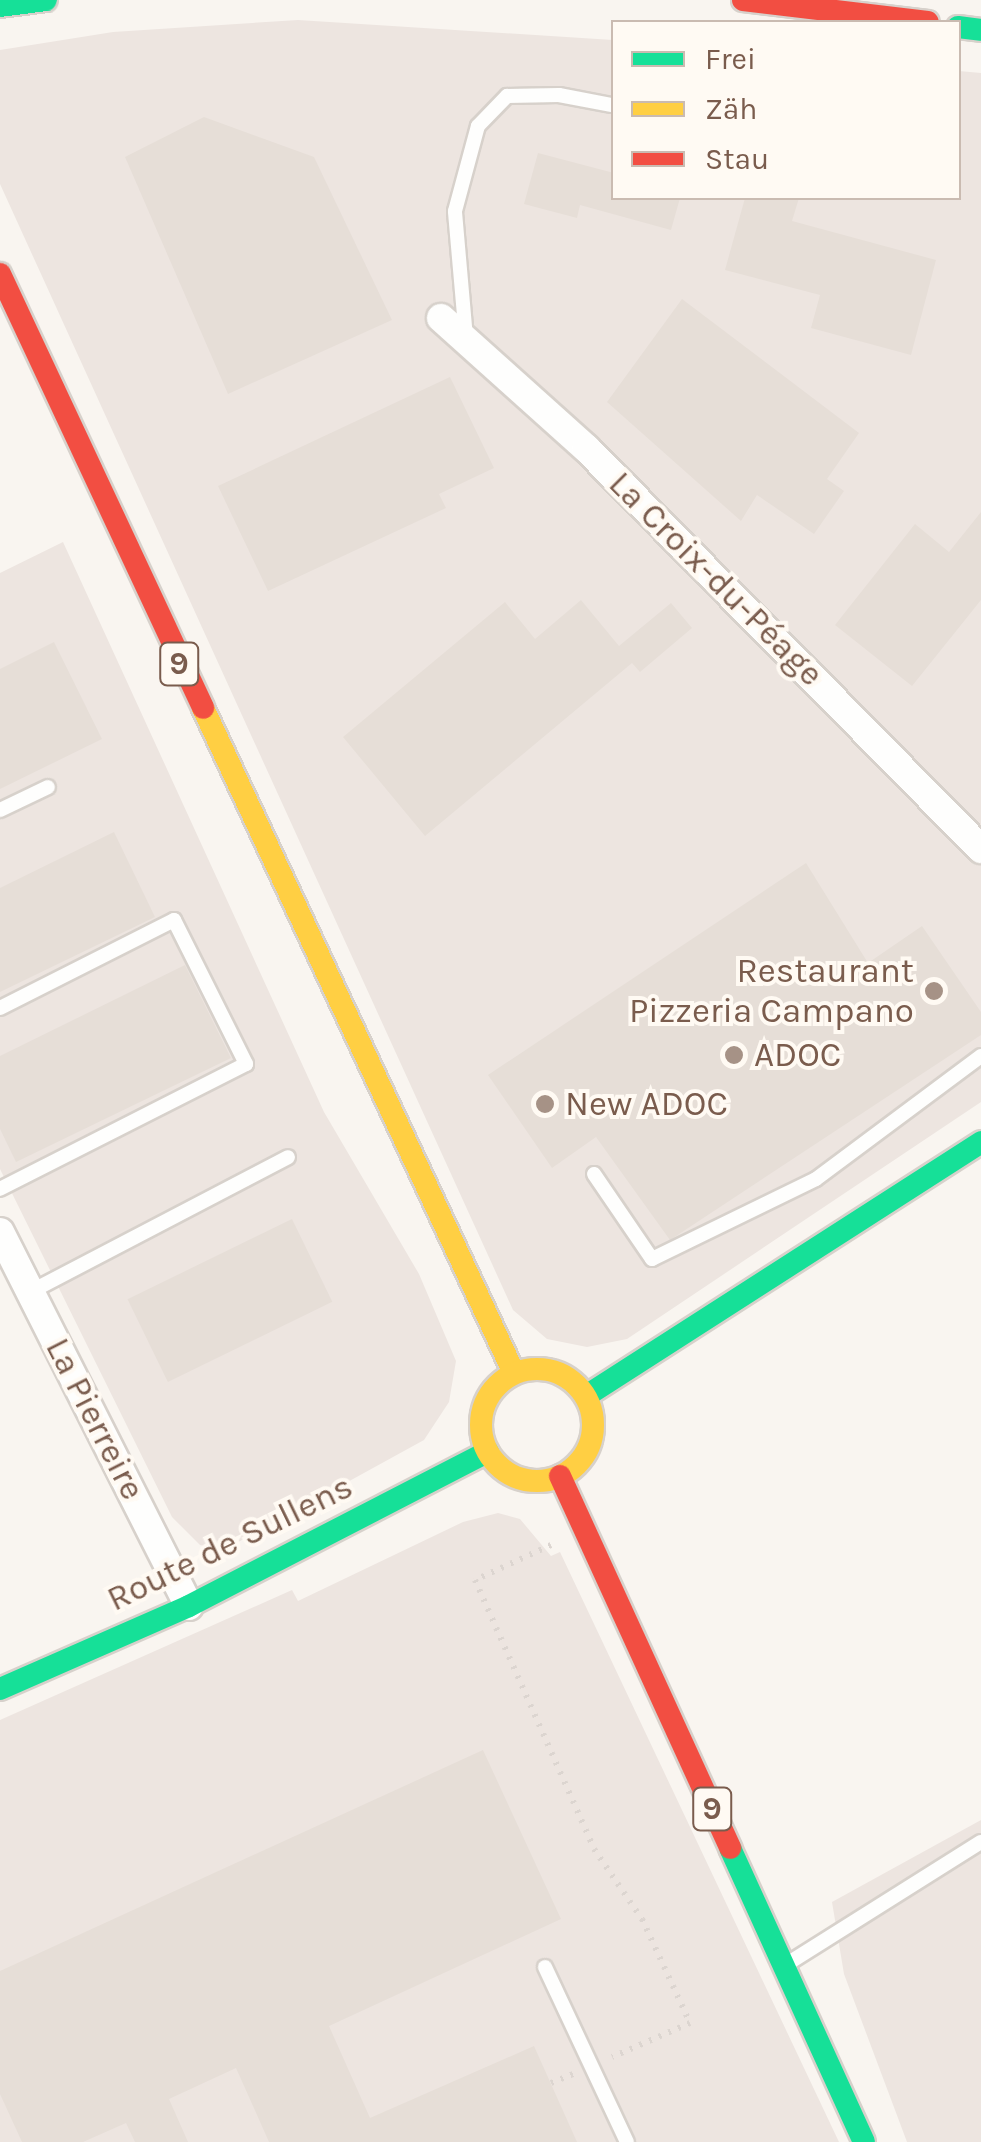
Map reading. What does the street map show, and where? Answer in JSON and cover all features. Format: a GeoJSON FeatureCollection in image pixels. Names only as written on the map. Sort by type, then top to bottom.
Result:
{"type":"FeatureCollection","features":[{"type":"Feature","properties":{"kind":"main road"},"geometry":{"type":"LineString","coordinates":[[0,6],[46,0]]}},
{"type":"Feature","properties":{"kind":"main road"},"geometry":{"type":"LineString","coordinates":[[742,0],[911,20]]}},
{"type":"Feature","properties":{"kind":"main road","name":"9"},"geometry":{"type":"LineString","coordinates":[[0,274],[514,1373]]}},
{"type":"Feature","properties":{"kind":"main road"},"geometry":{"type":"LineString","coordinates":[[586,1396],[981,1142]]}},
{"type":"Feature","properties":{"kind":"main road"},"geometry":{"type":"LineString","coordinates":[[514,1373],[562,1374],[586,1396],[593,1433],[575,1466],[560,1476],[519,1478],[488,1452],[484,1407],[514,1373]]}},
{"type":"Feature","properties":{"kind":"main road","name":"Route de Sullens"},"geometry":{"type":"LineString","coordinates":[[0,1688],[188,1606],[488,1452]]}},
{"type":"Feature","properties":{"kind":"main road","name":"9"},"geometry":{"type":"LineString","coordinates":[[560,1476],[864,2142]]}},
{"type":"Feature","properties":{"kind":"street","name":"La Croix-du-Péage"},"geometry":{"type":"LineString","coordinates":[[442,318],[586,448],[981,849]]}},
{"type":"Feature","properties":{"kind":"street","name":"La Pierreire"},"geometry":{"type":"LineString","coordinates":[[0,1232],[188,1606]]}},
{"type":"Feature","properties":{"kind":"lane"},"geometry":{"type":"LineString","coordinates":[[466,338],[456,211],[478,126],[507,96],[558,94],[611,105]]}},
{"type":"Feature","properties":{"kind":"lane"},"geometry":{"type":"LineString","coordinates":[[0,810],[48,786]]}},
{"type":"Feature","properties":{"kind":"lane"},"geometry":{"type":"LineString","coordinates":[[0,1008],[174,920],[246,1064],[0,1188]]}},
{"type":"Feature","properties":{"kind":"lane"},"geometry":{"type":"LineString","coordinates":[[594,1174],[652,1259],[816,1179],[981,1056]]}},
{"type":"Feature","properties":{"kind":"lane"},"geometry":{"type":"LineString","coordinates":[[30,1292],[288,1157]]}},
{"type":"Feature","properties":{"kind":"lane"},"geometry":{"type":"LineString","coordinates":[[785,1965],[981,1842]]}},
{"type":"Feature","properties":{"kind":"lane"},"geometry":{"type":"LineString","coordinates":[[545,1967],[627,2142]]}},
{"type":"Feature","properties":{"kind":"path"},"geometry":{"type":"LineString","coordinates":[[551,2083],[690,2023],[642,1919],[594,1848],[474,1580],[552,1545]]}},
{"type":"Feature","properties":{"kind":"shaded area"},"geometry":{"type":"Polygon","coordinates":[[[298,20],[611,40],[611,200],[961,200],[961,71],[981,73],[981,1102],[627,1339],[587,1347],[547,1339],[513,1310],[0,184],[0,50],[113,32],[298,20]]]}},
{"type":"Feature","properties":{"kind":"shaded area"},"geometry":{"type":"Polygon","coordinates":[[[63,542],[324,1112],[419,1274],[456,1361],[449,1402],[424,1440],[222,1551],[200,1545],[172,1517],[0,1169],[0,573],[63,542]]]}},
{"type":"Feature","properties":{"kind":"shaded area"},"geometry":{"type":"Polygon","coordinates":[[[498,1513],[520,1519],[551,1556],[560,1552],[839,2142],[0,2142],[0,1720],[292,1590],[298,1601],[463,1522],[498,1513]]]}},
{"type":"Feature","properties":{"kind":"shaded area"},"geometry":{"type":"Polygon","coordinates":[[[981,1820],[981,2142],[907,2142],[844,1974],[832,1902],[981,1820]]]}},
{"type":"Feature","properties":{"kind":"building"},"geometry":{"type":"Polygon","coordinates":[[[204,117],[314,157],[392,320],[228,394],[125,157],[204,117]]]}},
{"type":"Feature","properties":{"kind":"building"},"geometry":{"type":"Polygon","coordinates":[[[538,153],[611,172],[611,200],[679,200],[671,230],[580,205],[577,218],[524,204],[538,153]]]}},
{"type":"Feature","properties":{"kind":"building"},"geometry":{"type":"Polygon","coordinates":[[[744,200],[798,200],[792,221],[936,260],[911,355],[811,328],[820,295],[725,270],[744,200]]]}},
{"type":"Feature","properties":{"kind":"building"},"geometry":{"type":"Polygon","coordinates":[[[682,299],[859,433],[827,479],[844,491],[814,534],[757,495],[741,521],[607,402],[682,299]]]}},
{"type":"Feature","properties":{"kind":"building"},"geometry":{"type":"Polygon","coordinates":[[[450,377],[494,468],[439,494],[446,508],[268,591],[218,486],[450,377]]]}},
{"type":"Feature","properties":{"kind":"building"},"geometry":{"type":"Polygon","coordinates":[[[981,512],[981,600],[912,686],[835,625],[915,524],[949,552],[981,512]]]}},
{"type":"Feature","properties":{"kind":"building"},"geometry":{"type":"Polygon","coordinates":[[[581,600],[619,646],[671,603],[692,628],[640,672],[632,663],[425,836],[343,737],[505,602],[535,639],[581,600]]]}},
{"type":"Feature","properties":{"kind":"building"},"geometry":{"type":"Polygon","coordinates":[[[54,642],[102,739],[0,789],[0,669],[54,642]]]}},
{"type":"Feature","properties":{"kind":"building"},"geometry":{"type":"Polygon","coordinates":[[[114,832],[155,917],[0,992],[0,888],[114,832]]]}},
{"type":"Feature","properties":{"kind":"building","name":"ADOC"},"geometry":{"type":"Polygon","coordinates":[[[806,863],[868,963],[922,926],[981,1012],[981,1035],[670,1240],[596,1137],[552,1168],[488,1075],[806,863]]]}},
{"type":"Feature","properties":{"kind":"building"},"geometry":{"type":"Polygon","coordinates":[[[185,965],[231,1058],[16,1162],[0,1129],[0,1056],[185,965]]]}},
{"type":"Feature","properties":{"kind":"building"},"geometry":{"type":"Polygon","coordinates":[[[292,1219],[332,1302],[168,1382],[128,1299],[292,1219]]]}},
{"type":"Feature","properties":{"kind":"building"},"geometry":{"type":"Polygon","coordinates":[[[483,1750],[561,1919],[329,2026],[370,2118],[534,2046],[577,2142],[269,2142],[236,2068],[169,2099],[188,2142],[135,2142],[126,2123],[83,2142],[22,2142],[0,2094],[0,1971],[483,1750]]]}},
{"type":"Feature","properties":{"kind":"traffic: fast"},"geometry":{"type":"LineString","coordinates":[[0,6],[46,0]]}},
{"type":"Feature","properties":{"kind":"traffic: fast"},"geometry":{"type":"LineString","coordinates":[[961,27],[981,30]]}},
{"type":"Feature","properties":{"kind":"traffic: fast"},"geometry":{"type":"LineString","coordinates":[[586,1396],[981,1142]]}},
{"type":"Feature","properties":{"kind":"traffic: fast"},"geometry":{"type":"LineString","coordinates":[[0,1689],[189,1606],[488,1452]]}},
{"type":"Feature","properties":{"kind":"traffic: fast"},"geometry":{"type":"LineString","coordinates":[[730,1848],[864,2142]]}},
{"type":"Feature","properties":{"kind":"traffic: slow"},"geometry":{"type":"LineString","coordinates":[[203,708],[514,1373]]}},
{"type":"Feature","properties":{"kind":"traffic: slow"},"geometry":{"type":"LineString","coordinates":[[537,1369],[558,1373],[576,1386],[589,1404],[593,1425],[589,1446],[576,1464],[558,1477],[537,1481],[516,1477],[498,1464],[485,1446],[481,1425],[485,1404],[498,1386],[516,1373],[537,1369]]}},
{"type":"Feature","properties":{"kind":"traffic: jam"},"geometry":{"type":"LineString","coordinates":[[743,0],[911,20]]}},
{"type":"Feature","properties":{"kind":"traffic: jam"},"geometry":{"type":"LineString","coordinates":[[0,274],[203,708]]}},
{"type":"Feature","properties":{"kind":"traffic: jam"},"geometry":{"type":"LineString","coordinates":[[560,1476],[730,1848]]}},
{"type":"Feature","properties":{"kind":"place","name":"Restaurant Pizzeria Campano"},"geometry":{"type":"Point","coordinates":[934,991]}},
{"type":"Feature","properties":{"kind":"place","name":"ADOC"},"geometry":{"type":"Point","coordinates":[734,1055]}},
{"type":"Feature","properties":{"kind":"place","name":"New ADOC"},"geometry":{"type":"Point","coordinates":[545,1104]}}]}
